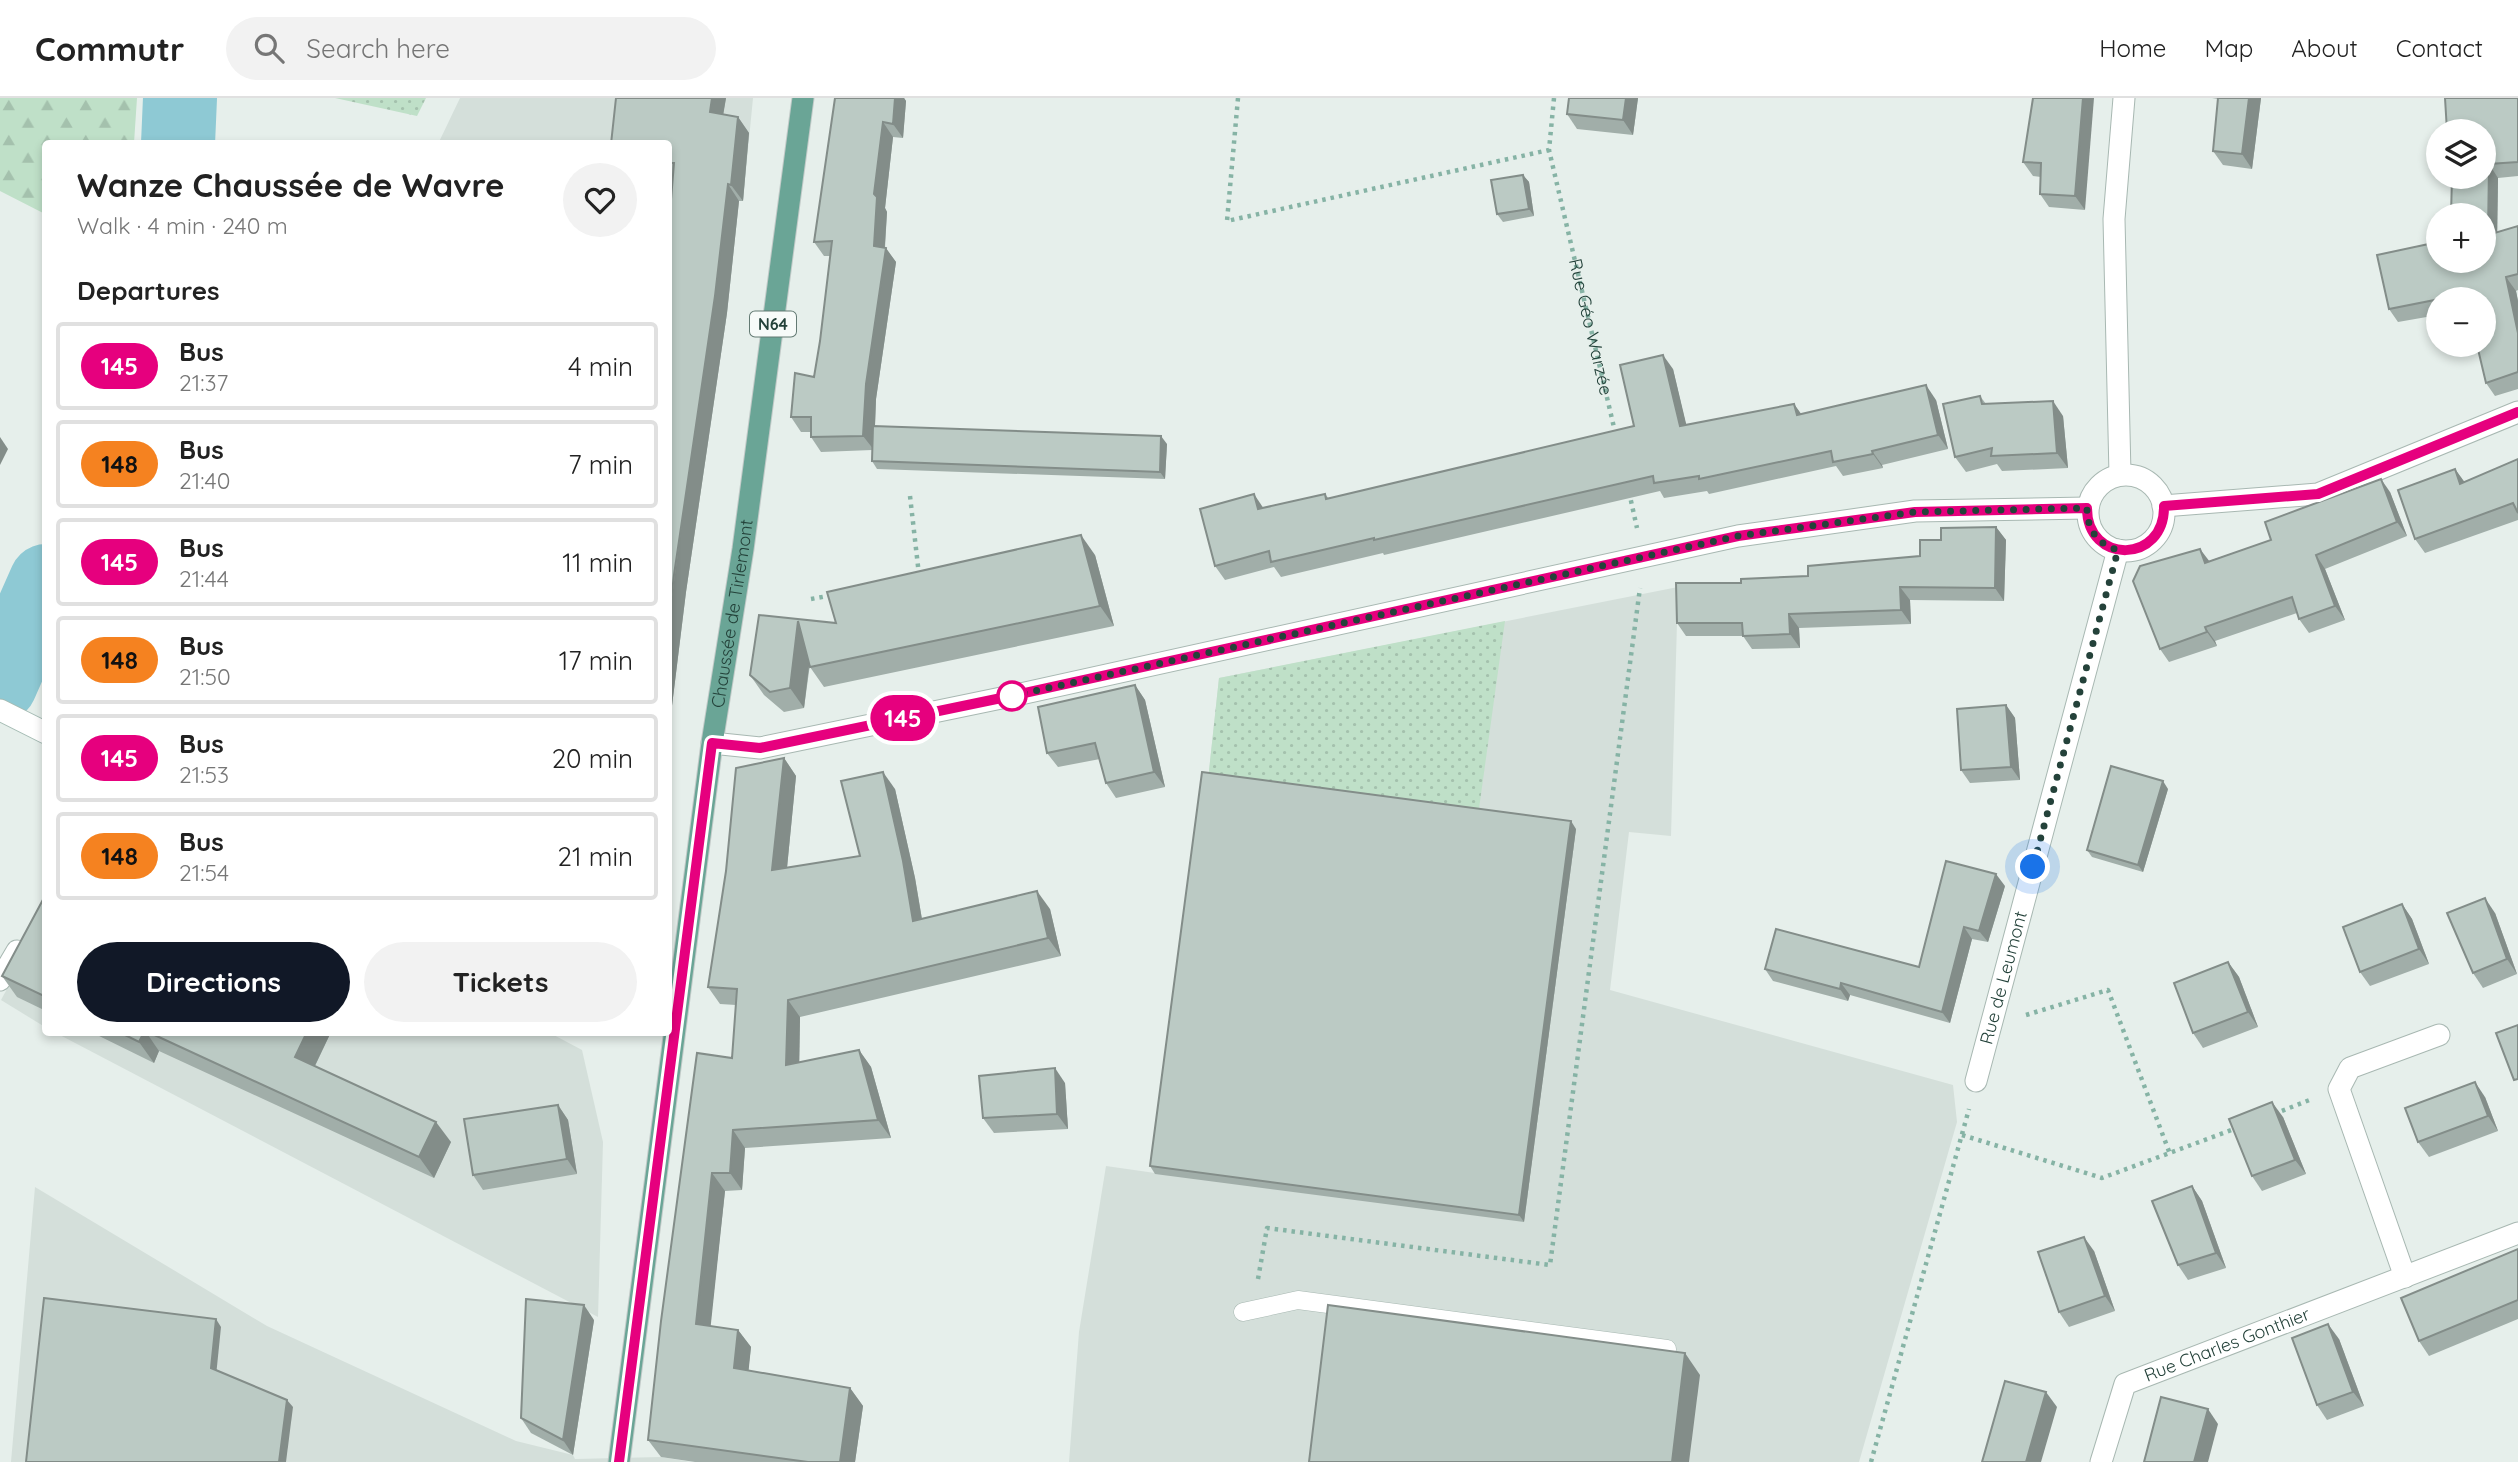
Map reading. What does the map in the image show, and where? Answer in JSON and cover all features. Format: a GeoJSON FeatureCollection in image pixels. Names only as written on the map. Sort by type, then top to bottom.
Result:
{"type":"FeatureCollection","features":[{"type":"Feature","properties":{"kind":"main road","name":"Chaussée de Tirlemont"},"geometry":{"type":"LineString","coordinates":[[674,1003],[744,537],[803,98]]}},
{"type":"Feature","properties":{"kind":"main road","name":"Chaussée de Tirlemont"},"geometry":{"type":"LineString","coordinates":[[620,1462],[670,1036]]}},
{"type":"Feature","properties":{"kind":"street"},"geometry":{"type":"LineString","coordinates":[[2120,474],[2114,219],[2124,98]]}},
{"type":"Feature","properties":{"kind":"street"},"geometry":{"type":"LineString","coordinates":[[2164,506],[2318,494],[2518,412]]}},
{"type":"Feature","properties":{"kind":"street"},"geometry":{"type":"LineString","coordinates":[[2120,474],[2132,474],[2153,485],[2164,506],[2160,530],[2142,547],[2130,551],[2109,547],[2094,535],[2087,518],[2091,496],[2098,486],[2120,474]]}},
{"type":"Feature","properties":{"kind":"street"},"geometry":{"type":"LineString","coordinates":[[712,743],[760,748],[1011,696],[1738,536],[1915,512],[2087,508]]}},
{"type":"Feature","properties":{"kind":"street","name":"Rue de Leumont"},"geometry":{"type":"LineString","coordinates":[[1976,1081],[2118,550]]}},
{"type":"Feature","properties":{"kind":"street"},"geometry":{"type":"LineString","coordinates":[[0,710],[42,731]]}},
{"type":"Feature","properties":{"kind":"street"},"geometry":{"type":"LineString","coordinates":[[0,980],[26,936]]}},
{"type":"Feature","properties":{"kind":"street"},"geometry":{"type":"LineString","coordinates":[[2405,1277],[2339,1089],[2350,1068],[2439,1035]]}},
{"type":"Feature","properties":{"kind":"street","name":"Rue Charles Gonthier"},"geometry":{"type":"LineString","coordinates":[[2101,1462],[2125,1384],[2518,1233]]}},
{"type":"Feature","properties":{"kind":"lane"},"geometry":{"type":"LineString","coordinates":[[1243,1312],[1298,1300],[1667,1349]]}},
{"type":"Feature","properties":{"kind":"path"},"geometry":{"type":"LineString","coordinates":[[1238,98],[1227,221],[1549,150]]}},
{"type":"Feature","properties":{"kind":"path","name":"Rue Géo Warzée"},"geometry":{"type":"LineString","coordinates":[[1554,98],[1549,150],[1619,449]]}},
{"type":"Feature","properties":{"kind":"path"},"geometry":{"type":"LineString","coordinates":[[1243,1312],[1258,1282],[1267,1228],[1550,1265],[1644,558],[1628,489]]}},
{"type":"Feature","properties":{"kind":"path"},"geometry":{"type":"LineString","coordinates":[[910,496],[920,586]]}},
{"type":"Feature","properties":{"kind":"path"},"geometry":{"type":"LineString","coordinates":[[907,579],[919,577]]}},
{"type":"Feature","properties":{"kind":"path"},"geometry":{"type":"LineString","coordinates":[[811,599],[834,595]]}},
{"type":"Feature","properties":{"kind":"path"},"geometry":{"type":"LineString","coordinates":[[1990,1026],[2108,990],[2170,1154]]}},
{"type":"Feature","properties":{"kind":"path"},"geometry":{"type":"LineString","coordinates":[[1871,1462],[1976,1081]]}},
{"type":"Feature","properties":{"kind":"path"},"geometry":{"type":"LineString","coordinates":[[2261,1119],[2339,1089]]}},
{"type":"Feature","properties":{"kind":"path"},"geometry":{"type":"LineString","coordinates":[[1962,1135],[2102,1178],[2248,1124]]}},
{"type":"Feature","properties":{"kind":"shaded area"},"geometry":{"type":"Polygon","coordinates":[[[460,98],[753,98],[743,201],[672,189],[672,140],[440,140],[460,98]]]}},
{"type":"Feature","properties":{"kind":"shaded area"},"geometry":{"type":"Polygon","coordinates":[[[1678,587],[1671,836],[1629,832],[1610,990],[1953,1085],[1957,1122],[1859,1462],[1069,1462],[1079,1332],[1106,1166],[1155,1173],[1208,780],[1219,678],[1678,587]]]}},
{"type":"Feature","properties":{"kind":"shaded area"},"geometry":{"type":"Polygon","coordinates":[[[42,925],[42,1025],[1,1000],[42,925]]]}},
{"type":"Feature","properties":{"kind":"shaded area"},"geometry":{"type":"Polygon","coordinates":[[[62,1036],[556,1036],[582,1050],[603,1142],[598,1317],[62,1036]]]}},
{"type":"Feature","properties":{"kind":"shaded area"},"geometry":{"type":"Polygon","coordinates":[[[35,1187],[267,1326],[516,1441],[573,1455],[575,1459],[661,1457],[692,1462],[11,1462],[35,1187]]]}},
{"type":"Feature","properties":{"kind":"green space"},"geometry":{"type":"Polygon","coordinates":[[[0,98],[137,98],[134,140],[42,140],[42,212],[0,191],[0,98]]]}},
{"type":"Feature","properties":{"kind":"green space"},"geometry":{"type":"Polygon","coordinates":[[[335,98],[426,98],[417,116],[335,98]]]}},
{"type":"Feature","properties":{"kind":"green space"},"geometry":{"type":"Polygon","coordinates":[[[1505,621],[1478,816],[1208,780],[1219,678],[1505,621]]]}},
{"type":"Feature","properties":{"kind":"building"},"geometry":{"type":"Polygon","coordinates":[[[616,98],[712,98],[710,112],[738,117],[731,185],[728,184],[715,296],[672,592],[672,140],[611,140],[616,98]]]}},
{"type":"Feature","properties":{"kind":"building"},"geometry":{"type":"Polygon","coordinates":[[[835,98],[895,98],[893,124],[883,122],[874,194],[877,197],[874,246],[886,248],[866,384],[863,436],[811,437],[811,417],[791,417],[795,373],[814,377],[820,341],[832,241],[814,242],[835,98]]]}},
{"type":"Feature","properties":{"kind":"building"},"geometry":{"type":"Polygon","coordinates":[[[1569,98],[1626,98],[1623,120],[1567,114],[1569,98]]]}},
{"type":"Feature","properties":{"kind":"building"},"geometry":{"type":"Polygon","coordinates":[[[2033,98],[2083,98],[2075,196],[2040,194],[2041,163],[2023,162],[2033,98]]]}},
{"type":"Feature","properties":{"kind":"building"},"geometry":{"type":"Polygon","coordinates":[[[2218,98],[2249,98],[2242,154],[2213,151],[2218,98]]]}},
{"type":"Feature","properties":{"kind":"building"},"geometry":{"type":"Polygon","coordinates":[[[2445,98],[2518,98],[2518,162],[2496,164],[2496,119],[2446,119],[2445,98]]]}},
{"type":"Feature","properties":{"kind":"building"},"geometry":{"type":"Polygon","coordinates":[[[1523,175],[1529,209],[1497,214],[1491,180],[1523,175]]]}},
{"type":"Feature","properties":{"kind":"building"},"geometry":{"type":"Polygon","coordinates":[[[2452,189],[2489,189],[2488,203],[2451,203],[2452,189]]]}},
{"type":"Feature","properties":{"kind":"building"},"geometry":{"type":"Polygon","coordinates":[[[2518,226],[2518,274],[2506,277],[2518,333],[2518,372],[2486,383],[2480,357],[2496,357],[2496,287],[2426,287],[2426,302],[2389,309],[2377,255],[2426,245],[2426,273],[2496,273],[2496,233],[2518,226]]]}},
{"type":"Feature","properties":{"kind":"building"},"geometry":{"type":"Polygon","coordinates":[[[1663,355],[1680,426],[1794,404],[1797,415],[1926,385],[1938,435],[1872,451],[1873,454],[1833,462],[1831,451],[1699,479],[1699,476],[1654,483],[1653,476],[1271,562],[1269,551],[1215,566],[1200,509],[1254,494],[1258,509],[1325,494],[1326,499],[1634,426],[1620,365],[1663,355]]]}},
{"type":"Feature","properties":{"kind":"building"},"geometry":{"type":"Polygon","coordinates":[[[1980,396],[1982,404],[2053,401],[2057,453],[1991,456],[1992,448],[1955,457],[1943,404],[1980,396]]]}},
{"type":"Feature","properties":{"kind":"building"},"geometry":{"type":"Polygon","coordinates":[[[873,426],[1161,436],[1160,472],[872,461],[873,426]]]}},
{"type":"Feature","properties":{"kind":"building"},"geometry":{"type":"Polygon","coordinates":[[[2518,459],[2518,513],[2513,503],[2415,539],[2398,490],[2455,469],[2460,484],[2518,459]]]}},
{"type":"Feature","properties":{"kind":"building"},"geometry":{"type":"Polygon","coordinates":[[[2381,479],[2397,522],[2316,555],[2335,606],[2299,619],[2292,597],[2205,627],[2207,632],[2160,649],[2133,581],[2140,566],[2200,549],[2205,563],[2271,540],[2265,522],[2381,479]]]}},
{"type":"Feature","properties":{"kind":"building"},"geometry":{"type":"Polygon","coordinates":[[[1996,527],[1995,588],[1900,587],[1901,610],[1789,614],[1790,634],[1743,636],[1742,623],[1677,623],[1676,583],[1741,583],[1741,579],[1808,576],[1808,566],[1920,556],[1920,540],[1941,540],[1941,528],[1996,527]]]}},
{"type":"Feature","properties":{"kind":"building"},"geometry":{"type":"Polygon","coordinates":[[[1081,535],[1100,606],[810,667],[798,621],[790,688],[770,692],[750,675],[759,615],[836,623],[827,592],[1081,535]]]}},
{"type":"Feature","properties":{"kind":"building"},"geometry":{"type":"Polygon","coordinates":[[[1135,685],[1154,772],[1106,783],[1095,743],[1047,753],[1038,707],[1135,685]]]}},
{"type":"Feature","properties":{"kind":"building"},"geometry":{"type":"Polygon","coordinates":[[[2006,705],[2011,767],[1961,770],[1957,709],[2006,705]]]}},
{"type":"Feature","properties":{"kind":"building"},"geometry":{"type":"Polygon","coordinates":[[[784,758],[772,870],[860,856],[841,781],[883,772],[913,921],[1037,891],[1048,938],[788,1000],[786,1065],[859,1050],[878,1120],[733,1130],[730,1173],[712,1173],[696,1324],[738,1330],[734,1368],[850,1388],[840,1462],[808,1462],[648,1440],[697,1053],[732,1058],[737,989],[708,987],[726,871],[736,768],[784,758]]]}},
{"type":"Feature","properties":{"kind":"building"},"geometry":{"type":"Polygon","coordinates":[[[2111,766],[2163,781],[2138,865],[2087,850],[2111,766]]]}},
{"type":"Feature","properties":{"kind":"building"},"geometry":{"type":"Polygon","coordinates":[[[1202,772],[1571,821],[1519,1215],[1150,1166],[1202,772]]]}},
{"type":"Feature","properties":{"kind":"building"},"geometry":{"type":"Polygon","coordinates":[[[1946,861],[1996,874],[1979,931],[1964,927],[1942,1012],[1841,983],[1840,989],[1765,969],[1776,929],[1919,967],[1946,861]]]}},
{"type":"Feature","properties":{"kind":"building"},"geometry":{"type":"Polygon","coordinates":[[[2485,898],[2507,959],[2473,973],[2447,913],[2485,898]]]}},
{"type":"Feature","properties":{"kind":"building"},"geometry":{"type":"Polygon","coordinates":[[[42,901],[42,995],[2,976],[42,901]]]}},
{"type":"Feature","properties":{"kind":"building"},"geometry":{"type":"Polygon","coordinates":[[[2402,904],[2419,949],[2360,972],[2343,927],[2402,904]]]}},
{"type":"Feature","properties":{"kind":"building"},"geometry":{"type":"Polygon","coordinates":[[[2228,962],[2248,1012],[2193,1033],[2174,983],[2228,962]]]}},
{"type":"Feature","properties":{"kind":"building"},"geometry":{"type":"Polygon","coordinates":[[[2518,1025],[2518,1079],[2514,1080],[2496,1033],[2518,1025]]]}},
{"type":"Feature","properties":{"kind":"building"},"geometry":{"type":"Polygon","coordinates":[[[127,1036],[142,1036],[139,1042],[127,1036]]]}},
{"type":"Feature","properties":{"kind":"building"},"geometry":{"type":"Polygon","coordinates":[[[157,1036],[305,1036],[295,1057],[436,1122],[419,1157],[157,1036]]]}},
{"type":"Feature","properties":{"kind":"building"},"geometry":{"type":"Polygon","coordinates":[[[1055,1068],[1057,1114],[983,1118],[979,1076],[1055,1068]]]}},
{"type":"Feature","properties":{"kind":"building"},"geometry":{"type":"Polygon","coordinates":[[[2475,1082],[2488,1116],[2418,1142],[2405,1108],[2475,1082]]]}},
{"type":"Feature","properties":{"kind":"building"},"geometry":{"type":"Polygon","coordinates":[[[2272,1102],[2295,1160],[2252,1176],[2229,1119],[2272,1102]]]}},
{"type":"Feature","properties":{"kind":"building"},"geometry":{"type":"Polygon","coordinates":[[[558,1105],[567,1159],[473,1175],[464,1119],[558,1105]]]}},
{"type":"Feature","properties":{"kind":"building"},"geometry":{"type":"Polygon","coordinates":[[[2192,1186],[2216,1253],[2178,1265],[2152,1201],[2192,1186]]]}},
{"type":"Feature","properties":{"kind":"building"},"geometry":{"type":"Polygon","coordinates":[[[2084,1237],[2105,1296],[2059,1312],[2038,1252],[2084,1237]]]}},
{"type":"Feature","properties":{"kind":"building"},"geometry":{"type":"Polygon","coordinates":[[[2518,1249],[2518,1300],[2419,1341],[2401,1298],[2518,1249]]]}},
{"type":"Feature","properties":{"kind":"building"},"geometry":{"type":"Polygon","coordinates":[[[44,1298],[216,1319],[211,1368],[287,1400],[279,1462],[26,1462],[44,1298]]]}},
{"type":"Feature","properties":{"kind":"building"},"geometry":{"type":"Polygon","coordinates":[[[526,1299],[584,1305],[563,1440],[521,1418],[526,1299]]]}},
{"type":"Feature","properties":{"kind":"building"},"geometry":{"type":"Polygon","coordinates":[[[1328,1305],[1685,1353],[1672,1462],[1309,1462],[1328,1305]]]}},
{"type":"Feature","properties":{"kind":"building"},"geometry":{"type":"Polygon","coordinates":[[[2328,1324],[2353,1392],[2317,1405],[2292,1338],[2328,1324]]]}},
{"type":"Feature","properties":{"kind":"building"},"geometry":{"type":"Polygon","coordinates":[[[2005,1381],[2046,1392],[2026,1462],[1982,1462],[2005,1381]]]}},
{"type":"Feature","properties":{"kind":"building"},"geometry":{"type":"Polygon","coordinates":[[[2161,1397],[2208,1409],[2194,1462],[2144,1462],[2161,1397]]]}},
{"type":"Feature","properties":{"kind":"waterway"},"geometry":{"type":"LineString","coordinates":[[178,140],[180,98]]}},
{"type":"Feature","properties":{"kind":"waterway"},"geometry":{"type":"LineString","coordinates":[[0,685],[42,590]]}},
{"type":"Feature","properties":{"kind":"bus line","name":"145"},"geometry":{"type":"LineString","coordinates":[[619,1462],[712,743],[760,748],[1011,696],[1738,536],[1915,512],[2087,508],[2090,527],[2101,542],[2118,550],[2130,551],[2152,540],[2160,530],[2164,506],[2318,494],[2518,412]]}},
{"type":"Feature","properties":{"kind":"route"},"geometry":{"type":"LineString","coordinates":[[1012,696],[1738,536],[1915,512],[2087,508],[2087,518],[2094,535],[2109,547],[2118,550],[2033,867]]}}]}
